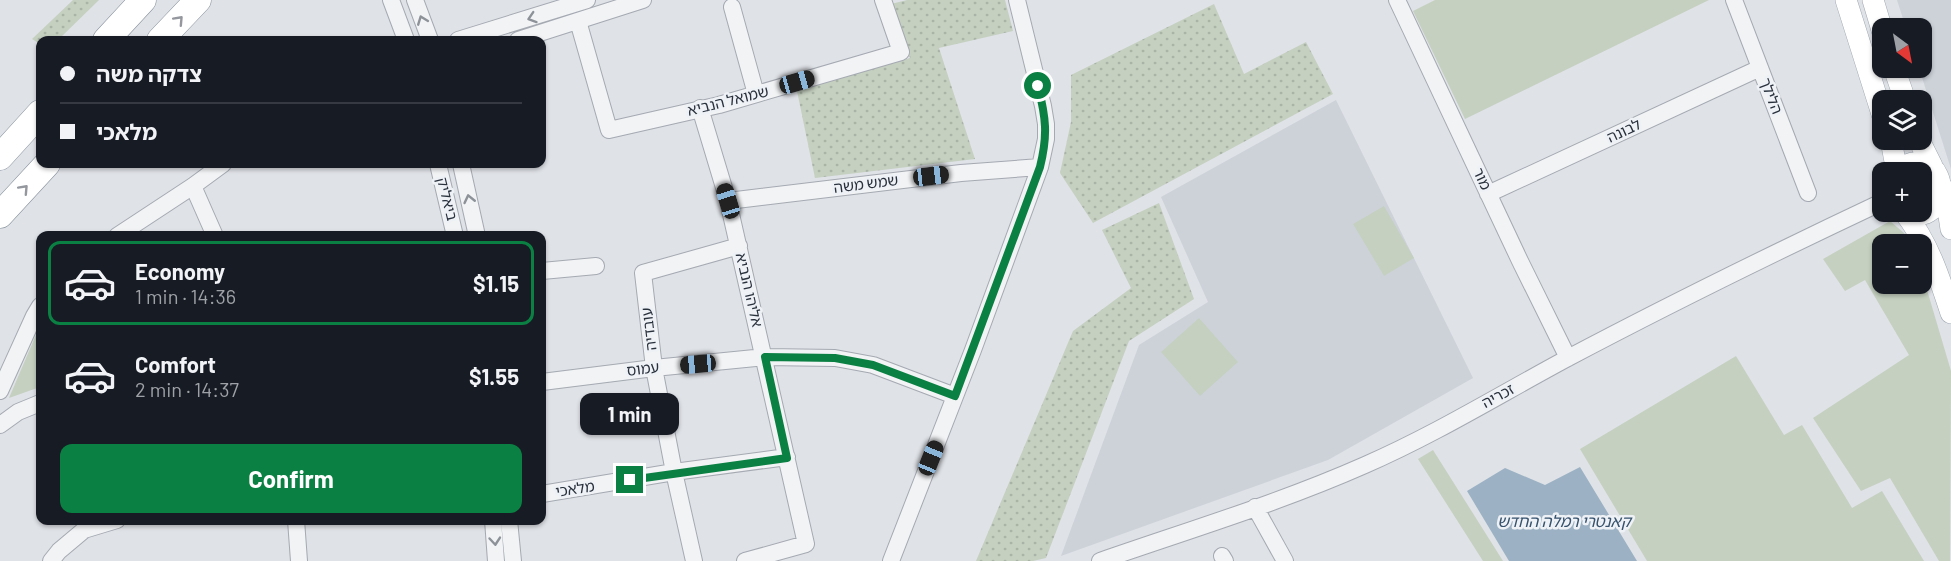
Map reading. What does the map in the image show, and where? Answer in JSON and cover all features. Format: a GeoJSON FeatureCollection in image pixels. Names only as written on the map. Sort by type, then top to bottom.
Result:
{"type":"FeatureCollection","features":[{"type":"Feature","properties":{"kind":"highway"},"geometry":{"type":"LineString","coordinates":[[110,36],[143,0]]}},
{"type":"Feature","properties":{"kind":"highway"},"geometry":{"type":"LineString","coordinates":[[164,36],[198,0]]}},
{"type":"Feature","properties":{"kind":"highway"},"geometry":{"type":"LineString","coordinates":[[0,157],[36,117]]}},
{"type":"Feature","properties":{"kind":"highway"},"geometry":{"type":"LineString","coordinates":[[0,215],[43,168]]}},
{"type":"Feature","properties":{"kind":"main road"},"geometry":{"type":"LineString","coordinates":[[1846,0],[1874,90]]}},
{"type":"Feature","properties":{"kind":"main road"},"geometry":{"type":"LineString","coordinates":[[1873,0],[1878,18]]}},
{"type":"Feature","properties":{"kind":"main road"},"geometry":{"type":"LineString","coordinates":[[1932,166],[1942,176],[1951,229]]}},
{"type":"Feature","properties":{"kind":"main road"},"geometry":{"type":"LineString","coordinates":[[1932,210],[1938,206],[1944,190]]}},
{"type":"Feature","properties":{"kind":"main road"},"geometry":{"type":"LineString","coordinates":[[1913,222],[1935,266],[1951,313]]}},
{"type":"Feature","properties":{"kind":"street"},"geometry":{"type":"LineString","coordinates":[[391,0],[405,36]]}},
{"type":"Feature","properties":{"kind":"street"},"geometry":{"type":"LineString","coordinates":[[415,0],[428,36]]}},
{"type":"Feature","properties":{"kind":"street"},"geometry":{"type":"LineString","coordinates":[[471,36],[588,0]]}},
{"type":"Feature","properties":{"kind":"street"},"geometry":{"type":"LineString","coordinates":[[531,36],[643,0]]}},
{"type":"Feature","properties":{"kind":"street","name":"שמואל הנביא"},"geometry":{"type":"LineString","coordinates":[[578,21],[609,130],[756,94],[901,52],[883,0]]}},
{"type":"Feature","properties":{"kind":"street"},"geometry":{"type":"LineString","coordinates":[[891,561],[1040,167],[1046,139],[1046,124],[1017,0]]}},
{"type":"Feature","properties":{"kind":"street","name":"מור"},"geometry":{"type":"LineString","coordinates":[[1397,0],[1568,358]]}},
{"type":"Feature","properties":{"kind":"street","name":"הלילך"},"geometry":{"type":"LineString","coordinates":[[1734,0],[1808,193]]}},
{"type":"Feature","properties":{"kind":"street"},"geometry":{"type":"LineString","coordinates":[[732,7],[756,94]]}},
{"type":"Feature","properties":{"kind":"street"},"geometry":{"type":"LineString","coordinates":[[393,36],[399,20]]}},
{"type":"Feature","properties":{"kind":"street","name":"לבונה"},"geometry":{"type":"LineString","coordinates":[[1488,194],[1760,68]]}},
{"type":"Feature","properties":{"kind":"street","name":"אליהו הנביא"},"geometry":{"type":"LineString","coordinates":[[700,108],[739,246],[806,544],[745,561]]}},
{"type":"Feature","properties":{"kind":"street","name":"שמש משה"},"geometry":{"type":"LineString","coordinates":[[728,201],[961,173],[1040,167]]}},
{"type":"Feature","properties":{"kind":"street"},"geometry":{"type":"LineString","coordinates":[[125,231],[218,168]]}},
{"type":"Feature","properties":{"kind":"street","name":"ביאליק"},"geometry":{"type":"LineString","coordinates":[[439,168],[454,231]]}},
{"type":"Feature","properties":{"kind":"street","name":"ביאליק"},"geometry":{"type":"LineString","coordinates":[[462,168],[476,231]]}},
{"type":"Feature","properties":{"kind":"street"},"geometry":{"type":"LineString","coordinates":[[193,186],[213,231]]}},
{"type":"Feature","properties":{"kind":"street","name":"זכריה"},"geometry":{"type":"LineString","coordinates":[[1100,561],[1255,507],[1365,465],[1568,358],[1872,207]]}},
{"type":"Feature","properties":{"kind":"street","name":"עובדיה"},"geometry":{"type":"LineString","coordinates":[[694,561],[654,368],[643,273],[739,246]]}},
{"type":"Feature","properties":{"kind":"street"},"geometry":{"type":"LineString","coordinates":[[546,271],[596,266]]}},
{"type":"Feature","properties":{"kind":"street"},"geometry":{"type":"LineString","coordinates":[[0,391],[36,313]]}},
{"type":"Feature","properties":{"kind":"street","name":"עמוס"},"geometry":{"type":"LineString","coordinates":[[546,382],[765,357],[835,358],[873,365],[955,396]]}},
{"type":"Feature","properties":{"kind":"street"},"geometry":{"type":"LineString","coordinates":[[0,425],[18,412],[36,405]]}},
{"type":"Feature","properties":{"kind":"street","name":"מלאכי"},"geometry":{"type":"LineString","coordinates":[[546,493],[674,472],[787,458]]}},
{"type":"Feature","properties":{"kind":"street"},"geometry":{"type":"LineString","coordinates":[[1255,507],[1285,561]]}},
{"type":"Feature","properties":{"kind":"street"},"geometry":{"type":"LineString","coordinates":[[51,561],[84,530],[100,525]]}},
{"type":"Feature","properties":{"kind":"street"},"geometry":{"type":"LineString","coordinates":[[296,525],[299,561]]}},
{"type":"Feature","properties":{"kind":"street"},"geometry":{"type":"LineString","coordinates":[[493,525],[496,561]]}},
{"type":"Feature","properties":{"kind":"street"},"geometry":{"type":"LineString","coordinates":[[509,525],[513,561]]}},
{"type":"Feature","properties":{"kind":"shaded area"},"geometry":{"type":"Polygon","coordinates":[[[1897,0],[1951,0],[1951,169],[1932,109],[1932,90],[1926,90],[1922,78],[1932,78],[1932,18],[1903,18],[1897,0]]]}},
{"type":"Feature","properties":{"kind":"shaded area"},"geometry":{"type":"Polygon","coordinates":[[[1336,100],[1473,378],[1328,460],[1061,556],[1139,345],[1208,302],[1161,197],[1336,100]]]}},
{"type":"Feature","properties":{"kind":"green space"},"geometry":{"type":"Polygon","coordinates":[[[73,0],[99,0],[62,36],[36,36],[36,42],[32,39],[73,0]]]}},
{"type":"Feature","properties":{"kind":"green space"},"geometry":{"type":"Polygon","coordinates":[[[907,0],[1005,0],[1013,31],[939,48],[975,159],[815,178],[797,91],[910,58],[891,4],[907,0]]]}},
{"type":"Feature","properties":{"kind":"green space"},"geometry":{"type":"Polygon","coordinates":[[[1435,0],[1709,0],[1465,119],[1413,11],[1435,0]]]}},
{"type":"Feature","properties":{"kind":"green space"},"geometry":{"type":"Polygon","coordinates":[[[1214,4],[1244,74],[1306,42],[1333,94],[1093,223],[1060,173],[1071,122],[1071,75],[1214,4]]]}},
{"type":"Feature","properties":{"kind":"green space"},"geometry":{"type":"Polygon","coordinates":[[[1159,203],[1194,299],[1129,341],[1046,558],[1033,561],[976,561],[1073,331],[1131,288],[1102,230],[1159,203]]]}},
{"type":"Feature","properties":{"kind":"green space"},"geometry":{"type":"Polygon","coordinates":[[[1384,206],[1414,258],[1384,276],[1353,224],[1384,206]]]}},
{"type":"Feature","properties":{"kind":"green space"},"geometry":{"type":"Polygon","coordinates":[[[1888,222],[1905,234],[1872,234],[1872,292],[1865,280],[1845,291],[1823,259],[1888,222]]]}},
{"type":"Feature","properties":{"kind":"green space"},"geometry":{"type":"Polygon","coordinates":[[[1873,294],[1928,294],[1951,371],[1950,561],[1939,561],[1890,478],[1861,491],[1813,418],[1909,355],[1873,294]]]}},
{"type":"Feature","properties":{"kind":"green space"},"geometry":{"type":"Polygon","coordinates":[[[1199,318],[1238,362],[1200,396],[1161,352],[1199,318]]]}},
{"type":"Feature","properties":{"kind":"green space"},"geometry":{"type":"Polygon","coordinates":[[[36,335],[36,388],[9,398],[36,335]]]}},
{"type":"Feature","properties":{"kind":"green space"},"geometry":{"type":"Polygon","coordinates":[[[1736,356],[1784,435],[1802,425],[1852,508],[1882,491],[1924,561],[1647,561],[1580,449],[1736,356]]]}},
{"type":"Feature","properties":{"kind":"green space"},"geometry":{"type":"Polygon","coordinates":[[[1433,450],[1503,561],[1483,561],[1418,459],[1433,450]]]}},
{"type":"Feature","properties":{"kind":"water","name":"קאנטרי רמלה החדש"},"geometry":{"type":"Polygon","coordinates":[[[1580,467],[1637,561],[1509,561],[1467,491],[1505,468],[1545,485],[1580,467]]]}},
{"type":"Feature","properties":{"kind":"route"},"geometry":{"type":"LineString","coordinates":[[630,480],[674,472],[787,458],[765,357],[835,358],[873,365],[955,396],[1044,153],[1046,124],[1038,86]]}}]}
